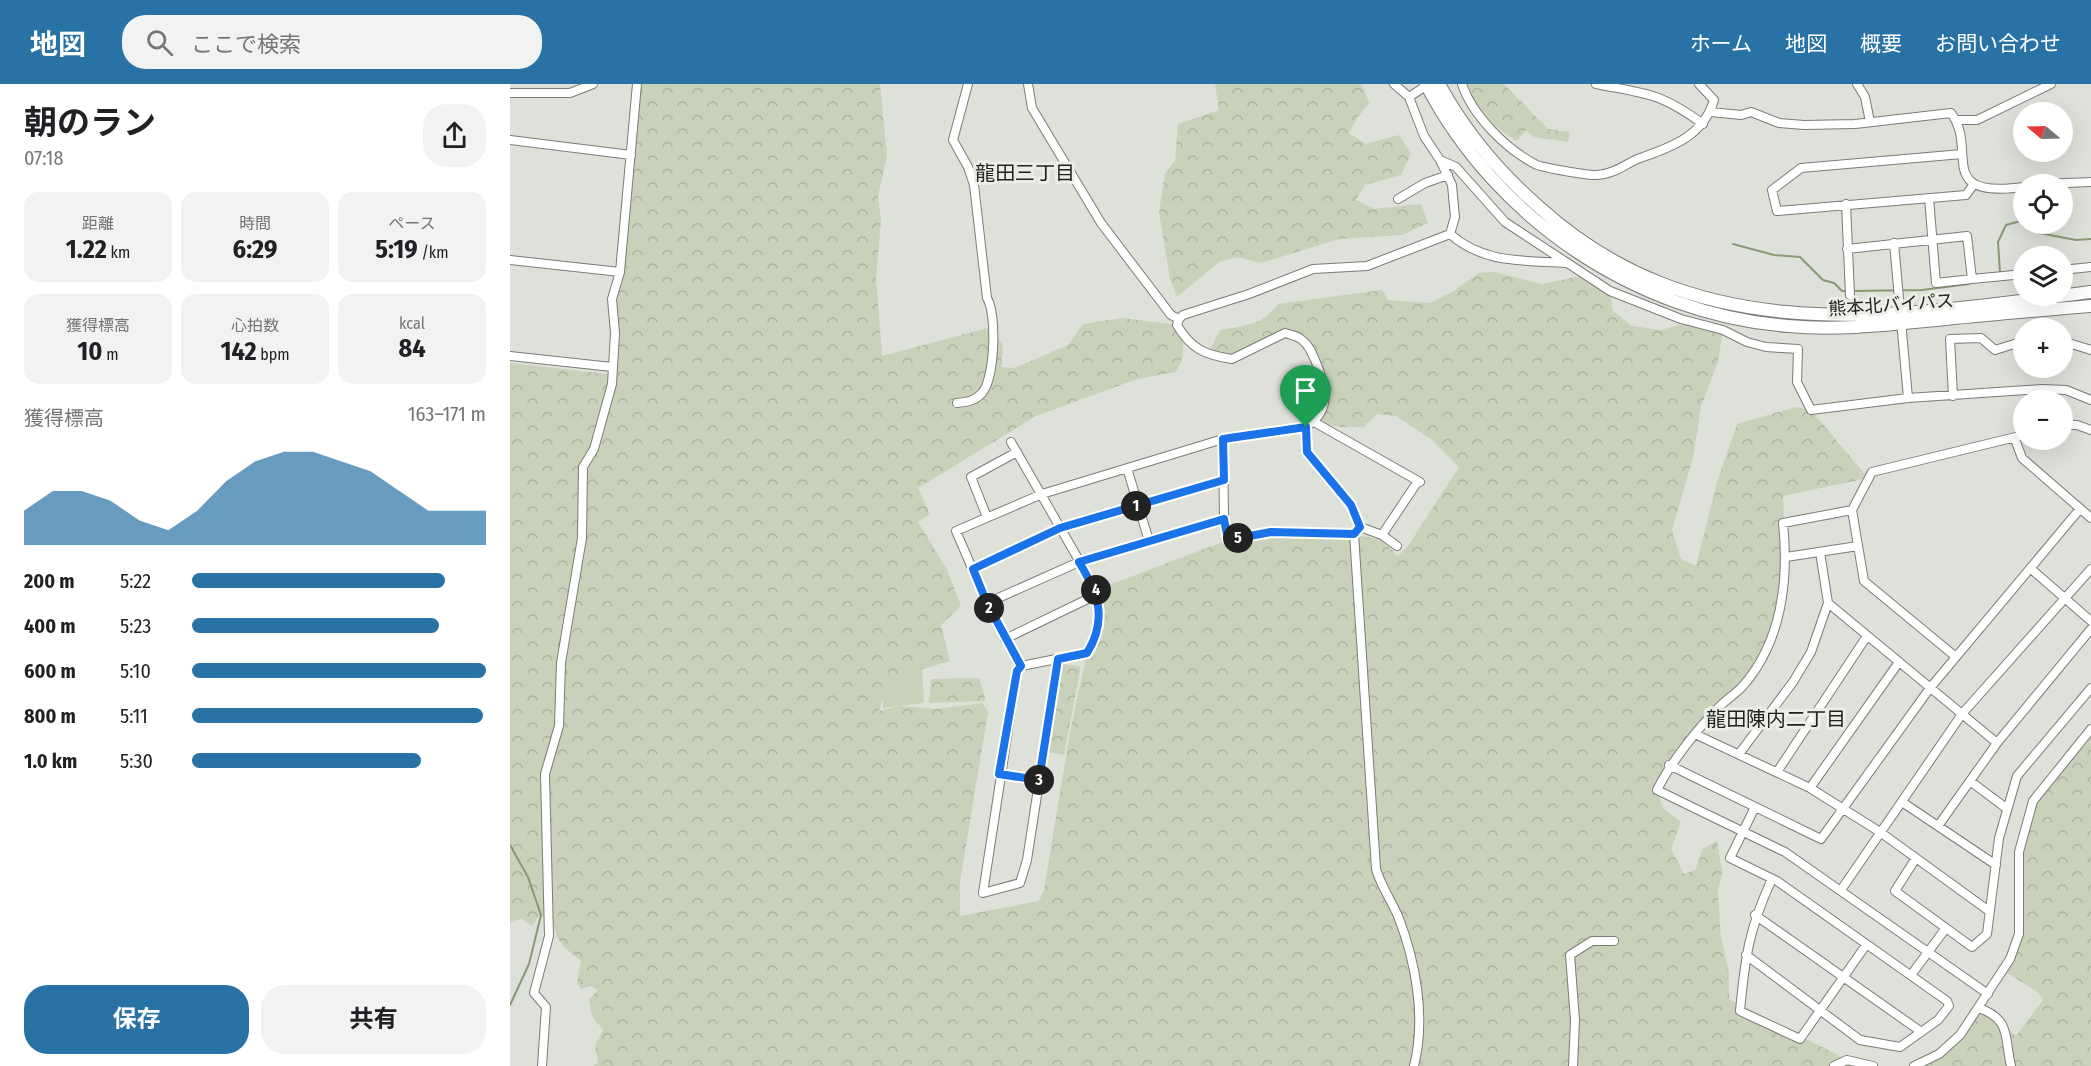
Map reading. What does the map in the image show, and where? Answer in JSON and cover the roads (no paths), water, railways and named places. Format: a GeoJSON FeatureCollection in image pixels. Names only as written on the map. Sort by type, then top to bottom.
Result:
{"type":"FeatureCollection","features":[{"type":"Feature","properties":{"kind":"highway","name":"熊本北バイパス"},"geometry":{"type":"LineString","coordinates":[[1440,84],[1491,159],[1525,195],[1585,244],[1643,277],[1685,293],[1760,311],[1901,318],[2091,306]]}},
{"type":"Feature","properties":{"kind":"highway","name":"熊本北バイパス"},"geometry":{"type":"LineString","coordinates":[[1427,85],[1478,162],[1507,194],[1561,242],[1624,280],[1654,294],[1694,308],[1749,321],[1831,328],[1974,306],[2091,292]]}},
{"type":"Feature","properties":{"kind":"highway"},"geometry":{"type":"LineString","coordinates":[[2073,287],[2091,285]]}},
{"type":"Feature","properties":{"kind":"highway"},"geometry":{"type":"LineString","coordinates":[[1974,306],[2013,296]]}},
{"type":"Feature","properties":{"kind":"street"},"geometry":{"type":"LineString","coordinates":[[510,93],[570,93],[593,84]]}},
{"type":"Feature","properties":{"kind":"street"},"geometry":{"type":"LineString","coordinates":[[542,1066],[546,1006],[534,993],[549,936],[544,774],[559,726],[561,663],[582,538],[583,467],[594,449],[609,394],[615,333],[612,299],[620,272],[637,84]]}},
{"type":"Feature","properties":{"kind":"street"},"geometry":{"type":"LineString","coordinates":[[957,403],[976,399],[986,387],[991,369],[993,341],[991,304],[987,298],[974,185],[968,167],[953,140],[968,84]]}},
{"type":"Feature","properties":{"kind":"street"},"geometry":{"type":"LineString","coordinates":[[1028,84],[1032,108],[1101,223],[1171,315],[1179,319]]}},
{"type":"Feature","properties":{"kind":"street"},"geometry":{"type":"LineString","coordinates":[[1394,84],[1409,97],[1424,136],[1440,160],[1452,185],[1455,208],[1450,234]]}},
{"type":"Feature","properties":{"kind":"street"},"geometry":{"type":"LineString","coordinates":[[1462,84],[1482,117],[1518,154],[1537,166],[1597,175],[1616,171],[1692,135],[1711,112],[1714,100],[1699,84]]}},
{"type":"Feature","properties":{"kind":"street"},"geometry":{"type":"LineString","coordinates":[[1596,84],[1653,94],[1667,100],[1703,124]]}},
{"type":"Feature","properties":{"kind":"street"},"geometry":{"type":"LineString","coordinates":[[1857,84],[1865,97],[1870,122]]}},
{"type":"Feature","properties":{"kind":"street"},"geometry":{"type":"LineString","coordinates":[[1957,120],[1977,120],[2051,84]]}},
{"type":"Feature","properties":{"kind":"street"},"geometry":{"type":"LineString","coordinates":[[1409,97],[1427,85]]}},
{"type":"Feature","properties":{"kind":"street"},"geometry":{"type":"LineString","coordinates":[[1711,112],[1741,115],[1751,112],[1779,123],[1804,125],[1870,122],[1951,113],[1957,120],[1962,170],[1974,184],[2004,190],[2013,189]]}},
{"type":"Feature","properties":{"kind":"street"},"geometry":{"type":"LineString","coordinates":[[510,140],[631,155]]}},
{"type":"Feature","properties":{"kind":"street"},"geometry":{"type":"LineString","coordinates":[[1962,154],[1801,168],[1772,190],[1777,211],[1966,195],[1974,184]]}},
{"type":"Feature","properties":{"kind":"street"},"geometry":{"type":"LineString","coordinates":[[1440,160],[1456,167],[1505,222],[1610,291],[1646,306],[1723,330],[1766,347],[1798,349],[1797,382],[1806,405],[1811,410],[1908,398],[2059,389],[2091,400]]}},
{"type":"Feature","properties":{"kind":"street"},"geometry":{"type":"LineString","coordinates":[[1398,199],[1425,183],[1448,175]]}},
{"type":"Feature","properties":{"kind":"street"},"geometry":{"type":"LineString","coordinates":[[2073,183],[2091,182]]}},
{"type":"Feature","properties":{"kind":"street"},"geometry":{"type":"LineString","coordinates":[[1929,198],[1936,283],[2013,275]]}},
{"type":"Feature","properties":{"kind":"street"},"geometry":{"type":"LineString","coordinates":[[1846,204],[1850,295]]}},
{"type":"Feature","properties":{"kind":"street"},"geometry":{"type":"LineString","coordinates":[[1021,666],[987,603],[956,531],[1042,494],[1223,439],[1306,427],[1314,422],[1327,391],[1311,351],[1300,338],[1285,333],[1232,358],[1223,357],[1208,354],[1188,343],[1177,325],[1179,319],[1183,315],[1250,294],[1313,269],[1367,266],[1450,234]]}},
{"type":"Feature","properties":{"kind":"street"},"geometry":{"type":"LineString","coordinates":[[1450,234],[1474,252],[1491,256],[1568,263]]}},
{"type":"Feature","properties":{"kind":"street"},"geometry":{"type":"LineString","coordinates":[[1847,249],[1967,236],[1972,279]]}},
{"type":"Feature","properties":{"kind":"street"},"geometry":{"type":"LineString","coordinates":[[1894,243],[1908,398]]}},
{"type":"Feature","properties":{"kind":"street"},"geometry":{"type":"LineString","coordinates":[[510,260],[620,272]]}},
{"type":"Feature","properties":{"kind":"street"},"geometry":{"type":"LineString","coordinates":[[2073,269],[2091,267]]}},
{"type":"Feature","properties":{"kind":"street"},"geometry":{"type":"LineString","coordinates":[[1953,396],[1950,339],[1981,338],[1995,350],[2013,344]]}},
{"type":"Feature","properties":{"kind":"street"},"geometry":{"type":"LineString","coordinates":[[2073,344],[2091,350]]}},
{"type":"Feature","properties":{"kind":"street"},"geometry":{"type":"LineString","coordinates":[[510,356],[612,367]]}},
{"type":"Feature","properties":{"kind":"street"},"geometry":{"type":"LineString","coordinates":[[1314,422],[1419,482],[1382,535]]}},
{"type":"Feature","properties":{"kind":"street"},"geometry":{"type":"LineString","coordinates":[[2073,425],[2091,430]]}},
{"type":"Feature","properties":{"kind":"street"},"geometry":{"type":"LineString","coordinates":[[1306,427],[1307,452],[1351,505],[1357,531],[1376,869],[1381,885],[1397,914],[1415,981],[1420,1034],[1414,1066]]}},
{"type":"Feature","properties":{"kind":"street"},"geometry":{"type":"LineString","coordinates":[[1956,657],[1864,581],[1852,510],[1872,472],[2013,438]]}},
{"type":"Feature","properties":{"kind":"street"},"geometry":{"type":"LineString","coordinates":[[1223,439],[1224,519],[1228,540],[1271,532],[1357,531],[1382,535],[1398,546]]}},
{"type":"Feature","properties":{"kind":"street"},"geometry":{"type":"LineString","coordinates":[[1011,442],[1096,590],[1099,621],[1093,643],[1087,653],[1021,666],[1017,671],[999,774],[983,893],[1020,883],[1027,860],[1058,659]]}},
{"type":"Feature","properties":{"kind":"street"},"geometry":{"type":"LineString","coordinates":[[2021,450],[2022,458],[2079,510],[2091,518]]}},
{"type":"Feature","properties":{"kind":"street"},"geometry":{"type":"LineString","coordinates":[[987,517],[971,477],[1017,452]]}},
{"type":"Feature","properties":{"kind":"street"},"geometry":{"type":"LineString","coordinates":[[1127,468],[1149,541]]}},
{"type":"Feature","properties":{"kind":"street"},"geometry":{"type":"LineString","coordinates":[[973,569],[1060,528],[1224,480]]}},
{"type":"Feature","properties":{"kind":"street"},"geometry":{"type":"LineString","coordinates":[[1852,510],[1783,523],[1786,557],[1775,632],[1766,651],[1741,688],[1720,705],[1697,735],[1669,765],[1657,790],[1785,852],[1988,994]]}},
{"type":"Feature","properties":{"kind":"street"},"geometry":{"type":"LineString","coordinates":[[1669,765],[1821,839],[1930,688],[2079,510]]}},
{"type":"Feature","properties":{"kind":"street"},"geometry":{"type":"LineString","coordinates":[[987,603],[1079,562],[1224,519]]}},
{"type":"Feature","properties":{"kind":"street"},"geometry":{"type":"LineString","coordinates":[[1786,557],[1858,546]]}},
{"type":"Feature","properties":{"kind":"street"},"geometry":{"type":"LineString","coordinates":[[1739,754],[1799,672],[1810,652],[1828,603],[1820,552]]}},
{"type":"Feature","properties":{"kind":"street"},"geometry":{"type":"LineString","coordinates":[[2030,568],[2091,621]]}},
{"type":"Feature","properties":{"kind":"street"},"geometry":{"type":"LineString","coordinates":[[1841,890],[1962,714],[2091,569]]}},
{"type":"Feature","properties":{"kind":"street"},"geometry":{"type":"LineString","coordinates":[[1005,639],[1096,595]]}},
{"type":"Feature","properties":{"kind":"street"},"geometry":{"type":"LineString","coordinates":[[1828,603],[1997,743]]}},
{"type":"Feature","properties":{"kind":"street"},"geometry":{"type":"LineString","coordinates":[[1938,826],[1997,743],[2091,629]]}},
{"type":"Feature","properties":{"kind":"street"},"geometry":{"type":"LineString","coordinates":[[1777,772],[1867,636]]}},
{"type":"Feature","properties":{"kind":"street"},"geometry":{"type":"LineString","coordinates":[[1810,788],[1899,662]]}},
{"type":"Feature","properties":{"kind":"street"},"geometry":{"type":"LineString","coordinates":[[1916,858],[1894,891],[1972,947],[1977,946],[1987,934],[2006,808],[2017,776],[2091,688]]}},
{"type":"Feature","properties":{"kind":"street"},"geometry":{"type":"LineString","coordinates":[[1914,1066],[1946,1048],[1960,1035],[2010,959],[2019,934],[2019,852],[2033,801],[2091,729]]}},
{"type":"Feature","properties":{"kind":"street"},"geometry":{"type":"LineString","coordinates":[[1697,735],[1810,788],[1880,832],[1989,911]]}},
{"type":"Feature","properties":{"kind":"street"},"geometry":{"type":"LineString","coordinates":[[999,774],[1039,780]]}},
{"type":"Feature","properties":{"kind":"street"},"geometry":{"type":"LineString","coordinates":[[1970,782],[2006,808]]}},
{"type":"Feature","properties":{"kind":"street"},"geometry":{"type":"LineString","coordinates":[[1902,802],[1996,864]]}},
{"type":"Feature","properties":{"kind":"street"},"geometry":{"type":"LineString","coordinates":[[1746,955],[1860,1040],[1900,1047],[1938,1020],[1950,1006],[1947,1001],[1911,975],[1772,879],[1730,858],[1755,807]]}},
{"type":"Feature","properties":{"kind":"street"},"geometry":{"type":"LineString","coordinates":[[1772,879],[1755,915],[1746,955],[1740,1011],[1800,1040],[1866,945]]}},
{"type":"Feature","properties":{"kind":"street"},"geometry":{"type":"LineString","coordinates":[[1755,915],[1920,1031]]}},
{"type":"Feature","properties":{"kind":"street"},"geometry":{"type":"LineString","coordinates":[[1911,975],[1946,928]]}},
{"type":"Feature","properties":{"kind":"street"},"geometry":{"type":"LineString","coordinates":[[1573,1066],[1575,1020],[1570,955],[1593,942],[1614,941]]}},
{"type":"Feature","properties":{"kind":"street"},"geometry":{"type":"LineString","coordinates":[[1979,1008],[1991,1012],[2006,1028],[2011,1066]]}},
{"type":"Feature","properties":{"kind":"street"},"geometry":{"type":"LineString","coordinates":[[1834,1066],[1847,1060],[1873,1066]]}},
{"type":"Feature","properties":{"kind":"waterway"},"geometry":{"type":"LineString","coordinates":[[2000,272],[1998,242],[2006,225],[2013,223]]}},
{"type":"Feature","properties":{"kind":"waterway"},"geometry":{"type":"LineString","coordinates":[[2044,234],[2076,240],[2091,239]]}},
{"type":"Feature","properties":{"kind":"waterway"},"geometry":{"type":"LineString","coordinates":[[1733,244],[1774,255],[1800,257],[1823,280],[1834,283],[1842,291],[1846,291]]}},
{"type":"Feature","properties":{"kind":"waterway"},"geometry":{"type":"LineString","coordinates":[[1852,291],[1922,290],[1969,284]]}},
{"type":"Feature","properties":{"kind":"waterway"},"geometry":{"type":"LineString","coordinates":[[510,845],[528,877],[541,915],[529,964],[510,1005]]}},
{"type":"Feature","properties":{"kind":"district","name":"龍田三丁目"},"geometry":{"type":"Point","coordinates":[1025,173]}},
{"type":"Feature","properties":{"kind":"district","name":"龍田陳内二丁目"},"geometry":{"type":"Point","coordinates":[1776,719]}}]}
